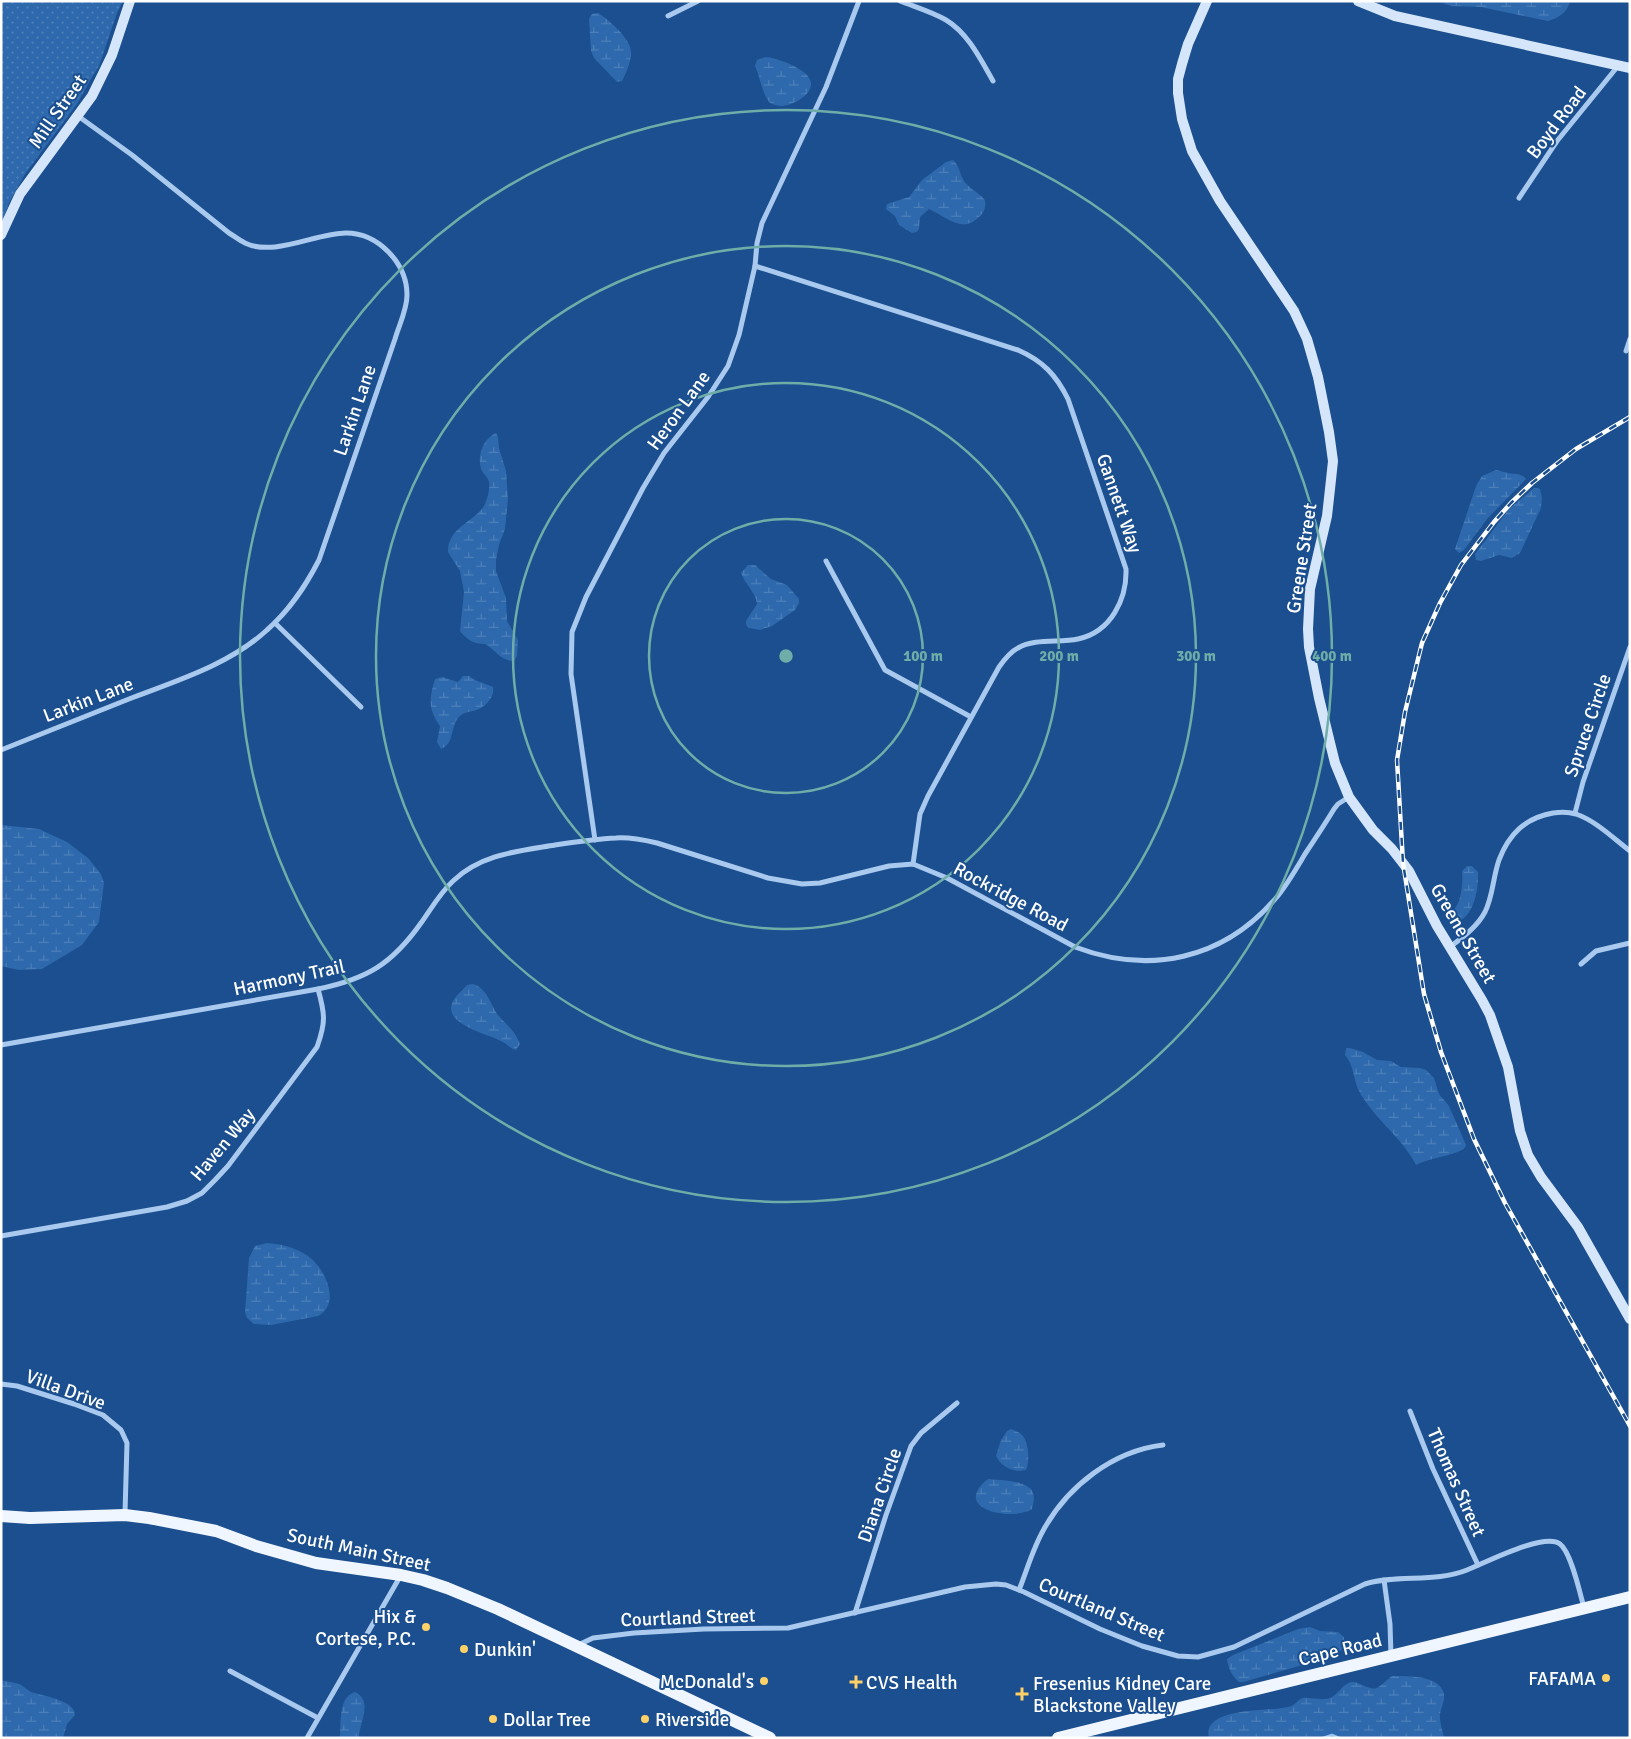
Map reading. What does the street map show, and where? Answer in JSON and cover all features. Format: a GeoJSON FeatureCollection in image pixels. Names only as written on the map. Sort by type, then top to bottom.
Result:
{"type":"FeatureCollection","features":[{"type":"Feature","properties":{"kind":"main road","name":"South Main Street"},"geometry":{"type":"LineString","coordinates":[[1,1516],[45,1518],[125,1515],[148,1518],[216,1531],[316,1563],[401,1574],[447,1588],[498,1609],[770,1738]]}},
{"type":"Feature","properties":{"kind":"main road","name":"Cape Road"},"geometry":{"type":"LineString","coordinates":[[1058,1738],[1630,1597]]}},
{"type":"Feature","properties":{"kind":"street","name":"Mill Street"},"geometry":{"type":"LineString","coordinates":[[1,235],[20,194],[92,96],[106,68],[130,1]]}},
{"type":"Feature","properties":{"kind":"street"},"geometry":{"type":"LineString","coordinates":[[668,16],[698,1]]}},
{"type":"Feature","properties":{"kind":"street","name":"Heron Lane"},"geometry":{"type":"LineString","coordinates":[[595,840],[571,674],[572,632],[586,597],[643,488],[664,453],[712,392],[728,366],[739,335],[755,266],[757,244],[762,223],[826,87],[860,1]]}},
{"type":"Feature","properties":{"kind":"street"},"geometry":{"type":"LineString","coordinates":[[900,1],[946,20],[954,26],[974,49],[993,81]]}},
{"type":"Feature","properties":{"kind":"street","name":"Greene Street"},"geometry":{"type":"LineString","coordinates":[[1207,1],[1188,44],[1178,86],[1181,112],[1192,151],[1220,201],[1294,311],[1307,339],[1318,377],[1329,432],[1332,462],[1327,516],[1308,604],[1309,647],[1330,746],[1349,797],[1373,830],[1392,849],[1409,871],[1450,947],[1482,1000],[1495,1029],[1510,1074],[1522,1138],[1528,1155],[1541,1177],[1574,1222],[1630,1319]]}},
{"type":"Feature","properties":{"kind":"street"},"geometry":{"type":"LineString","coordinates":[[1358,1],[1395,16],[1630,68]]}},
{"type":"Feature","properties":{"kind":"street","name":"Boyd Road"},"geometry":{"type":"LineString","coordinates":[[1519,198],[1557,141],[1619,65]]}},
{"type":"Feature","properties":{"kind":"street","name":"Larkin Lane"},"geometry":{"type":"LineString","coordinates":[[1,750],[182,679],[227,659],[247,646],[275,623],[292,605],[318,560],[405,307],[407,294],[397,262],[383,247],[359,235],[348,233],[333,234],[275,246],[260,247],[246,244],[229,233],[132,154],[78,116]]}},
{"type":"Feature","properties":{"kind":"street","name":"Gannett Way"},"geometry":{"type":"LineString","coordinates":[[755,266],[1033,356],[1046,367],[1062,387],[1068,399],[1126,569],[1124,594],[1114,615],[1106,624],[1089,635],[1078,639],[1026,645],[1011,653],[999,667],[920,814],[913,864]]}},
{"type":"Feature","properties":{"kind":"street"},"geometry":{"type":"LineString","coordinates":[[1626,351],[1630,338]]}},
{"type":"Feature","properties":{"kind":"street"},"geometry":{"type":"LineString","coordinates":[[826,561],[885,670],[971,717]]}},
{"type":"Feature","properties":{"kind":"street"},"geometry":{"type":"LineString","coordinates":[[275,623],[361,708]]}},
{"type":"Feature","properties":{"kind":"street","name":"Spruce Circle"},"geometry":{"type":"LineString","coordinates":[[1574,813],[1630,647]]}},
{"type":"Feature","properties":{"kind":"street","name":"Rockridge Road"},"geometry":{"type":"LineString","coordinates":[[595,840],[639,839],[768,878],[802,884],[820,882],[889,866],[913,864],[956,883],[1075,947],[1122,960],[1140,962],[1159,961],[1211,948],[1248,926],[1277,896],[1334,809],[1349,797]]}},
{"type":"Feature","properties":{"kind":"street"},"geometry":{"type":"LineString","coordinates":[[1450,947],[1472,929],[1485,911],[1498,862],[1510,837],[1519,827],[1531,820],[1560,812],[1574,813],[1589,820],[1630,851]]}},
{"type":"Feature","properties":{"kind":"street","name":"Harmony Trail"},"geometry":{"type":"LineString","coordinates":[[1,1045],[318,989],[363,976],[384,963],[404,946],[439,896],[471,866],[511,852],[595,840]]}},
{"type":"Feature","properties":{"kind":"street"},"geometry":{"type":"LineString","coordinates":[[1581,964],[1596,951],[1630,943]]}},
{"type":"Feature","properties":{"kind":"street","name":"Haven Way"},"geometry":{"type":"LineString","coordinates":[[1,1236],[167,1207],[187,1201],[202,1193],[228,1166],[317,1047],[324,1027],[324,1008],[318,989]]}},
{"type":"Feature","properties":{"kind":"street","name":"Villa Drive"},"geometry":{"type":"LineString","coordinates":[[1,1384],[18,1386],[74,1404],[103,1416],[121,1430],[127,1444],[125,1515]]}},
{"type":"Feature","properties":{"kind":"street","name":"Diana Circle"},"geometry":{"type":"LineString","coordinates":[[855,1613],[886,1515],[911,1446],[919,1435],[957,1403]]}},
{"type":"Feature","properties":{"kind":"street","name":"Thomas Street"},"geometry":{"type":"LineString","coordinates":[[1410,1411],[1433,1469],[1478,1565]]}},
{"type":"Feature","properties":{"kind":"street"},"geometry":{"type":"LineString","coordinates":[[1019,1590],[1044,1529],[1053,1514],[1071,1493],[1091,1475],[1119,1459],[1138,1450],[1163,1445]]}},
{"type":"Feature","properties":{"kind":"street","name":"Courtland Street"},"geometry":{"type":"LineString","coordinates":[[576,1646],[585,1640],[593,1638],[634,1633],[704,1629],[783,1629],[973,1586],[1001,1584],[1019,1590],[1100,1629],[1134,1643],[1170,1654],[1193,1657],[1209,1655],[1234,1647],[1360,1586],[1384,1580],[1448,1576],[1467,1570],[1501,1554],[1551,1540],[1558,1542],[1568,1554],[1585,1608]]}},
{"type":"Feature","properties":{"kind":"street"},"geometry":{"type":"LineString","coordinates":[[307,1738],[401,1574]]}},
{"type":"Feature","properties":{"kind":"street"},"geometry":{"type":"LineString","coordinates":[[1384,1580],[1390,1624],[1391,1656]]}},
{"type":"Feature","properties":{"kind":"street"},"geometry":{"type":"LineString","coordinates":[[230,1671],[318,1718]]}},
{"type":"Feature","properties":{"kind":"green space"},"geometry":{"type":"Polygon","coordinates":[[[1,1],[123,1],[99,66],[77,104],[25,174],[9,203],[1,225],[1,1]]]}},
{"type":"Feature","properties":{"kind":"green space"},"geometry":{"type":"Polygon","coordinates":[[[1437,1],[1570,1],[1567,9],[1562,14],[1548,21],[1481,7],[1451,6],[1437,1]]]}},
{"type":"Feature","properties":{"kind":"green space"},"geometry":{"type":"Polygon","coordinates":[[[598,13],[618,29],[630,46],[631,58],[622,81],[617,82],[594,58],[591,51],[589,19],[592,14],[598,13]]]}},
{"type":"Feature","properties":{"kind":"green space"},"geometry":{"type":"Polygon","coordinates":[[[766,57],[785,62],[805,73],[811,83],[805,96],[796,102],[782,106],[770,103],[755,66],[757,60],[766,57]]]}},
{"type":"Feature","properties":{"kind":"green space"},"geometry":{"type":"Polygon","coordinates":[[[953,160],[964,181],[985,201],[982,214],[968,224],[962,224],[955,223],[929,209],[920,217],[917,232],[912,233],[899,225],[895,216],[886,209],[887,204],[909,197],[922,180],[946,162],[953,160]]]}},
{"type":"Feature","properties":{"kind":"green space"},"geometry":{"type":"Polygon","coordinates":[[[496,433],[506,471],[508,499],[505,529],[499,545],[496,571],[506,598],[507,621],[518,640],[517,656],[514,661],[505,659],[485,644],[471,641],[460,631],[464,592],[460,571],[448,552],[453,535],[484,507],[489,482],[481,469],[480,458],[484,443],[496,433]]]}},
{"type":"Feature","properties":{"kind":"green space"},"geometry":{"type":"Polygon","coordinates":[[[1496,470],[1519,474],[1526,479],[1487,519],[1464,550],[1459,553],[1455,549],[1476,486],[1482,476],[1496,470]]]}},
{"type":"Feature","properties":{"kind":"green space"},"geometry":{"type":"Polygon","coordinates":[[[1534,488],[1540,489],[1542,498],[1541,508],[1520,553],[1512,558],[1499,555],[1481,561],[1476,560],[1475,554],[1509,509],[1534,488]]]}},
{"type":"Feature","properties":{"kind":"green space"},"geometry":{"type":"Polygon","coordinates":[[[748,565],[755,565],[771,579],[787,585],[799,599],[795,610],[772,626],[760,630],[749,628],[746,625],[746,621],[757,604],[755,596],[741,573],[748,565]]]}},
{"type":"Feature","properties":{"kind":"green space"},"geometry":{"type":"Polygon","coordinates":[[[463,676],[469,676],[493,687],[493,694],[490,700],[482,707],[460,716],[454,725],[449,743],[441,749],[437,742],[440,726],[433,714],[431,704],[435,679],[442,677],[458,682],[463,676]]]}},
{"type":"Feature","properties":{"kind":"green space"},"geometry":{"type":"Polygon","coordinates":[[[1,825],[39,829],[67,842],[88,858],[101,874],[104,883],[99,922],[82,945],[42,969],[19,970],[1,966],[1,825]]]}},
{"type":"Feature","properties":{"kind":"green space"},"geometry":{"type":"Polygon","coordinates":[[[1467,866],[1472,866],[1478,872],[1478,886],[1471,909],[1467,915],[1456,922],[1453,920],[1453,915],[1461,894],[1462,871],[1467,866]]]}},
{"type":"Feature","properties":{"kind":"green space"},"geometry":{"type":"Polygon","coordinates":[[[473,984],[482,989],[498,1015],[515,1035],[520,1044],[516,1050],[503,1042],[463,1025],[452,1014],[451,1007],[455,998],[467,985],[473,984]]]}},
{"type":"Feature","properties":{"kind":"green space"},"geometry":{"type":"Polygon","coordinates":[[[1346,1048],[1363,1052],[1377,1060],[1391,1061],[1401,1067],[1426,1070],[1434,1078],[1439,1094],[1449,1106],[1466,1145],[1464,1149],[1416,1165],[1359,1091],[1350,1063],[1345,1055],[1346,1048]]]}},
{"type":"Feature","properties":{"kind":"green space"},"geometry":{"type":"Polygon","coordinates":[[[267,1243],[296,1249],[312,1259],[318,1266],[328,1284],[330,1293],[329,1302],[325,1310],[318,1316],[271,1325],[254,1324],[247,1318],[245,1312],[249,1258],[255,1246],[267,1243]]]}},
{"type":"Feature","properties":{"kind":"green space"},"geometry":{"type":"Polygon","coordinates":[[[1011,1429],[1021,1434],[1026,1442],[1028,1457],[1026,1470],[1017,1471],[1008,1468],[996,1456],[1001,1440],[1007,1431],[1011,1429]]]}},
{"type":"Feature","properties":{"kind":"green space"},"geometry":{"type":"Polygon","coordinates":[[[988,1479],[1026,1485],[1034,1495],[1032,1509],[1023,1513],[1011,1514],[988,1510],[980,1505],[976,1498],[978,1489],[988,1479]]]}},
{"type":"Feature","properties":{"kind":"green space"},"geometry":{"type":"Polygon","coordinates":[[[1310,1627],[1320,1631],[1338,1632],[1344,1637],[1344,1648],[1334,1656],[1243,1682],[1239,1682],[1229,1669],[1227,1659],[1233,1655],[1298,1629],[1310,1627]]]}},
{"type":"Feature","properties":{"kind":"green space"},"geometry":{"type":"Polygon","coordinates":[[[1392,1676],[1423,1678],[1431,1680],[1442,1688],[1444,1697],[1440,1717],[1444,1738],[1209,1738],[1209,1728],[1215,1721],[1224,1716],[1249,1711],[1289,1707],[1303,1698],[1330,1698],[1351,1682],[1374,1689],[1392,1676]]]}},
{"type":"Feature","properties":{"kind":"green space"},"geometry":{"type":"Polygon","coordinates":[[[1,1680],[19,1684],[31,1692],[58,1699],[70,1706],[74,1710],[75,1715],[67,1724],[63,1738],[1,1738],[1,1680]]]}},
{"type":"Feature","properties":{"kind":"green space"},"geometry":{"type":"Polygon","coordinates":[[[355,1692],[361,1696],[365,1707],[359,1738],[340,1738],[343,1705],[346,1699],[355,1692]]]}},
{"type":"Feature","properties":{"kind":"waterway"},"geometry":{"type":"LineString","coordinates":[[1323,1738],[1332,1735],[1339,1738]]}},
{"type":"Feature","properties":{"kind":"railway"},"geometry":{"type":"LineString","coordinates":[[1630,417],[1576,449],[1532,483],[1494,522],[1461,565],[1440,603],[1422,643],[1405,712],[1397,760],[1403,863],[1424,994],[1441,1052],[1474,1139],[1505,1203],[1630,1426]]}},
{"type":"Feature","properties":{"kind":"place","name":"Hix & Cortese, P.C."},"geometry":{"type":"Point","coordinates":[426,1627]}},
{"type":"Feature","properties":{"kind":"place","name":"Dunkin'"},"geometry":{"type":"Point","coordinates":[464,1649]}},
{"type":"Feature","properties":{"kind":"place","name":"FAFAMA"},"geometry":{"type":"Point","coordinates":[1606,1678]}},
{"type":"Feature","properties":{"kind":"place","name":"McDonald's"},"geometry":{"type":"Point","coordinates":[764,1681]}},
{"type":"Feature","properties":{"kind":"place","name":"CVS Health"},"geometry":{"type":"Point","coordinates":[856,1682]}},
{"type":"Feature","properties":{"kind":"place","name":"Fresenius Kidney Care Blackstone Valley"},"geometry":{"type":"Point","coordinates":[1022,1694]}},
{"type":"Feature","properties":{"kind":"place","name":"Dollar Tree"},"geometry":{"type":"Point","coordinates":[493,1719]}},
{"type":"Feature","properties":{"kind":"place","name":"Riverside"},"geometry":{"type":"Point","coordinates":[645,1719]}}]}
